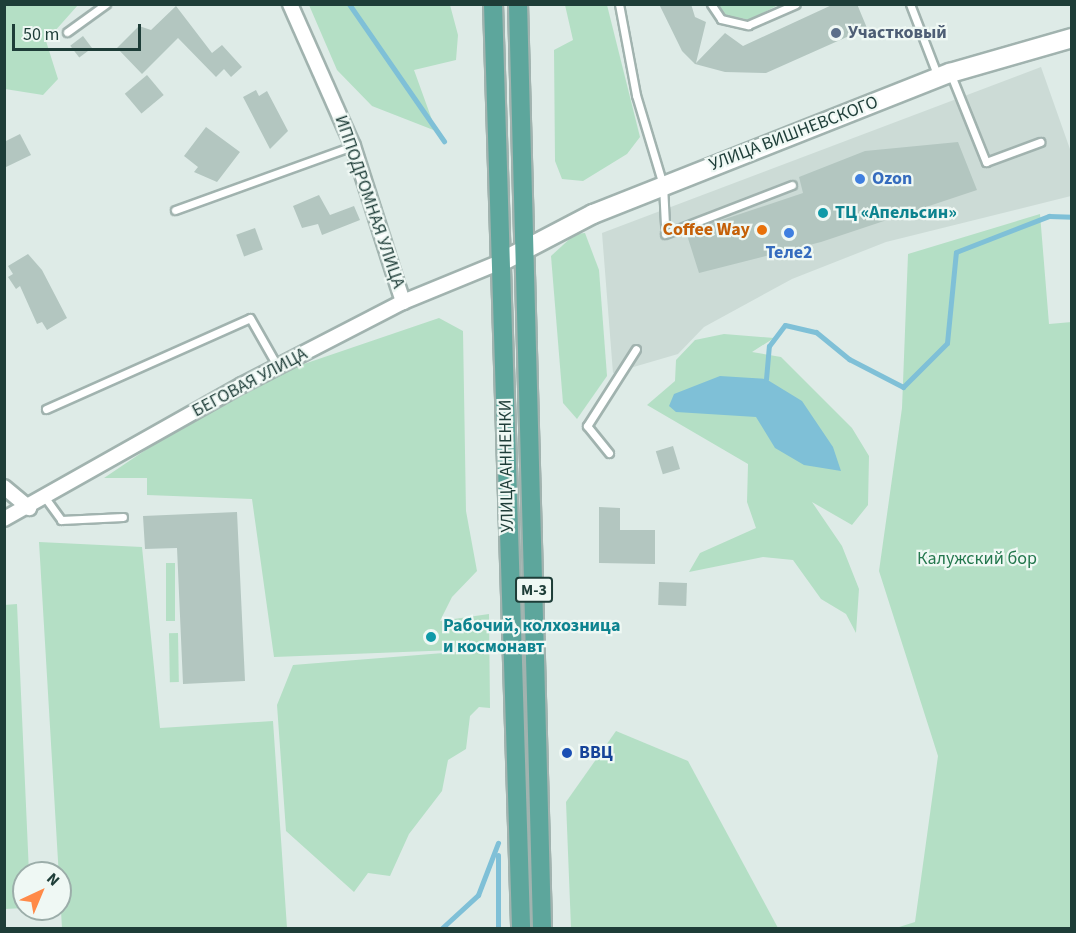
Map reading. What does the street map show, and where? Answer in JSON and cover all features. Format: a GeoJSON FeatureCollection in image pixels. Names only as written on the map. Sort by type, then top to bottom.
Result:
{"type":"FeatureCollection","features":[{"type":"Feature","properties":{"kind":"main road","name":"УЛИЦА АННЕНКИ"},"geometry":{"type":"LineString","coordinates":[[493,4],[503,261],[521,928]]}},
{"type":"Feature","properties":{"kind":"main road","name":"УЛИЦА АННЕНКИ"},"geometry":{"type":"LineString","coordinates":[[518,4],[542,928]]}},
{"type":"Feature","properties":{"kind":"street","name":"ИППОДРОМНАЯ УЛИЦА"},"geometry":{"type":"LineString","coordinates":[[290,4],[353,146],[403,302]]}},
{"type":"Feature","properties":{"kind":"street","name":"УЛИЦА ВИШНЕВСКОГО"},"geometry":{"type":"LineString","coordinates":[[503,261],[526,252],[560,229],[663,185],[944,75],[1071,38]]}},
{"type":"Feature","properties":{"kind":"street","name":"БЕГОВАЯ УЛИЦА"},"geometry":{"type":"LineString","coordinates":[[4,519],[46,499],[278,367],[403,302],[503,261]]}},
{"type":"Feature","properties":{"kind":"street"},"geometry":{"type":"LineString","coordinates":[[4,487],[29,507]]}},
{"type":"Feature","properties":{"kind":"lane"},"geometry":{"type":"LineString","coordinates":[[67,32],[106,4]]}},
{"type":"Feature","properties":{"kind":"lane"},"geometry":{"type":"LineString","coordinates":[[619,4],[636,95],[663,185],[665,225]]}},
{"type":"Feature","properties":{"kind":"lane"},"geometry":{"type":"LineString","coordinates":[[711,4],[722,19],[748,26],[796,4]]}},
{"type":"Feature","properties":{"kind":"lane"},"geometry":{"type":"LineString","coordinates":[[910,4],[986,162],[1040,142]]}},
{"type":"Feature","properties":{"kind":"lane"},"geometry":{"type":"LineString","coordinates":[[175,210],[353,146]]}},
{"type":"Feature","properties":{"kind":"lane"},"geometry":{"type":"LineString","coordinates":[[665,234],[792,185]]}},
{"type":"Feature","properties":{"kind":"lane"},"geometry":{"type":"LineString","coordinates":[[46,410],[250,318],[278,367]]}},
{"type":"Feature","properties":{"kind":"lane"},"geometry":{"type":"LineString","coordinates":[[609,453],[587,426],[636,349]]}},
{"type":"Feature","properties":{"kind":"lane"},"geometry":{"type":"LineString","coordinates":[[46,499],[61,520],[123,517]]}},
{"type":"Feature","properties":{"kind":"shaded area"},"geometry":{"type":"Polygon","coordinates":[[[1041,67],[1071,152],[1071,196],[886,242],[792,279],[704,327],[678,354],[613,373],[602,233],[1041,67]]]}},
{"type":"Feature","properties":{"kind":"green space"},"geometry":{"type":"Polygon","coordinates":[[[4,5],[78,5],[46,41],[58,79],[43,95],[5,89],[4,5]]]}},
{"type":"Feature","properties":{"kind":"green space"},"geometry":{"type":"Polygon","coordinates":[[[309,5],[450,5],[458,35],[456,60],[414,70],[436,131],[372,106],[337,70],[309,5]]]}},
{"type":"Feature","properties":{"kind":"green space"},"geometry":{"type":"Polygon","coordinates":[[[565,5],[607,5],[640,137],[627,154],[583,181],[562,179],[555,161],[554,50],[573,40],[565,5]]]}},
{"type":"Feature","properties":{"kind":"green space"},"geometry":{"type":"Polygon","coordinates":[[[719,5],[778,5],[750,20],[725,15],[719,5]]]}},
{"type":"Feature","properties":{"kind":"green space","name":"Калужский бор"},"geometry":{"type":"Polygon","coordinates":[[[1040,214],[1049,324],[1072,322],[1071,928],[896,928],[915,922],[938,756],[879,571],[902,408],[908,254],[1040,214]]]}},
{"type":"Feature","properties":{"kind":"green space"},"geometry":{"type":"Polygon","coordinates":[[[585,233],[599,270],[607,376],[577,419],[563,403],[551,256],[575,234],[585,233]]]}},
{"type":"Feature","properties":{"kind":"green space"},"geometry":{"type":"Polygon","coordinates":[[[439,318],[463,331],[466,511],[477,571],[452,597],[440,621],[489,614],[490,708],[479,707],[470,716],[466,749],[448,760],[442,791],[409,834],[390,876],[368,873],[354,892],[286,831],[277,705],[293,665],[456,652],[456,644],[455,650],[274,657],[252,499],[147,495],[147,478],[104,478],[242,385],[439,318]]]}},
{"type":"Feature","properties":{"kind":"green space"},"geometry":{"type":"Polygon","coordinates":[[[724,334],[774,338],[752,352],[781,357],[852,428],[869,456],[868,505],[852,525],[812,502],[842,546],[859,589],[856,633],[846,614],[821,599],[793,560],[763,557],[689,572],[700,553],[756,528],[747,502],[748,464],[647,405],[675,381],[676,360],[695,340],[724,334]]]}},
{"type":"Feature","properties":{"kind":"green space"},"geometry":{"type":"Polygon","coordinates":[[[39,542],[142,547],[160,728],[273,721],[287,928],[62,928],[62,921],[72,921],[72,861],[58,861],[39,542]]]}},
{"type":"Feature","properties":{"kind":"green space"},"geometry":{"type":"Polygon","coordinates":[[[166,563],[175,563],[175,621],[166,621],[166,563]]]}},
{"type":"Feature","properties":{"kind":"green space"},"geometry":{"type":"Polygon","coordinates":[[[17,604],[28,861],[12,861],[12,909],[5,909],[4,605],[17,604]]]}},
{"type":"Feature","properties":{"kind":"green space"},"geometry":{"type":"Polygon","coordinates":[[[169,633],[178,633],[179,682],[170,682],[169,633]]]}},
{"type":"Feature","properties":{"kind":"green space"},"geometry":{"type":"Polygon","coordinates":[[[616,731],[688,761],[778,928],[571,928],[566,802],[616,731]]]}},
{"type":"Feature","properties":{"kind":"water"},"geometry":{"type":"Polygon","coordinates":[[[720,376],[766,379],[802,401],[833,447],[841,471],[804,465],[775,448],[756,417],[676,412],[669,406],[674,394],[720,376]]]}},
{"type":"Feature","properties":{"kind":"building"},"geometry":{"type":"Polygon","coordinates":[[[659,4],[691,4],[695,17],[706,22],[696,63],[725,33],[743,46],[834,4],[857,4],[867,28],[766,73],[725,72],[695,64],[682,51],[659,4]]]}},
{"type":"Feature","properties":{"kind":"building"},"geometry":{"type":"Polygon","coordinates":[[[176,6],[212,53],[222,45],[242,67],[231,77],[224,69],[216,77],[178,38],[142,74],[117,48],[139,26],[151,30],[176,6]]]}},
{"type":"Feature","properties":{"kind":"building"},"geometry":{"type":"Polygon","coordinates":[[[83,36],[92,48],[79,58],[70,46],[83,36]]]}},
{"type":"Feature","properties":{"kind":"building"},"geometry":{"type":"Polygon","coordinates":[[[147,75],[164,95],[141,114],[125,94],[147,75]]]}},
{"type":"Feature","properties":{"kind":"building"},"geometry":{"type":"Polygon","coordinates":[[[256,90],[259,96],[267,91],[288,131],[270,149],[243,97],[256,90]]]}},
{"type":"Feature","properties":{"kind":"building"},"geometry":{"type":"Polygon","coordinates":[[[206,127],[240,152],[217,182],[194,172],[198,167],[184,156],[206,127]]]}},
{"type":"Feature","properties":{"kind":"building"},"geometry":{"type":"Polygon","coordinates":[[[20,134],[31,155],[4,168],[4,142],[20,134]]]}},
{"type":"Feature","properties":{"kind":"building","name":"ТЦ «Апельсин»"},"geometry":{"type":"Polygon","coordinates":[[[958,142],[977,190],[821,242],[699,273],[686,232],[803,193],[799,177],[865,151],[958,142]]]}},
{"type":"Feature","properties":{"kind":"building"},"geometry":{"type":"Polygon","coordinates":[[[319,195],[330,215],[354,206],[360,220],[322,235],[318,224],[302,228],[293,206],[319,195]]]}},
{"type":"Feature","properties":{"kind":"building"},"geometry":{"type":"Polygon","coordinates":[[[255,228],[263,250],[244,256],[236,235],[255,228]]]}},
{"type":"Feature","properties":{"kind":"building"},"geometry":{"type":"Polygon","coordinates":[[[28,254],[42,270],[67,318],[47,330],[42,322],[37,324],[20,286],[16,289],[8,277],[13,274],[8,266],[28,254]]]}},
{"type":"Feature","properties":{"kind":"building"},"geometry":{"type":"Polygon","coordinates":[[[673,446],[680,469],[663,474],[656,451],[673,446]]]}},
{"type":"Feature","properties":{"kind":"building"},"geometry":{"type":"Polygon","coordinates":[[[599,507],[620,508],[620,530],[655,530],[655,564],[599,563],[599,507]]]}},
{"type":"Feature","properties":{"kind":"building"},"geometry":{"type":"Polygon","coordinates":[[[237,512],[245,681],[183,684],[177,548],[145,549],[143,516],[237,512]]]}},
{"type":"Feature","properties":{"kind":"building"},"geometry":{"type":"Polygon","coordinates":[[[659,582],[687,583],[686,606],[658,605],[659,582]]]}},
{"type":"Feature","properties":{"kind":"waterway"},"geometry":{"type":"LineString","coordinates":[[349,4],[444,141]]}},
{"type":"Feature","properties":{"kind":"waterway"},"geometry":{"type":"LineString","coordinates":[[766,379],[769,346],[785,325],[816,332],[849,359],[903,387],[947,343],[956,252],[1049,216],[1072,217]]}},
{"type":"Feature","properties":{"kind":"waterway"},"geometry":{"type":"LineString","coordinates":[[442,928],[478,895],[498,843]]}},
{"type":"Feature","properties":{"kind":"waterway"},"geometry":{"type":"LineString","coordinates":[[498,855],[498,928]]}},
{"type":"Feature","properties":{"kind":"place","name":"Участковый"},"geometry":{"type":"Point","coordinates":[836,33]}},
{"type":"Feature","properties":{"kind":"place","name":"Ozon"},"geometry":{"type":"Point","coordinates":[860,179]}},
{"type":"Feature","properties":{"kind":"place","name":"ТЦ «Апельсин»"},"geometry":{"type":"Point","coordinates":[823,213]}},
{"type":"Feature","properties":{"kind":"place","name":"Coffee Way"},"geometry":{"type":"Point","coordinates":[762,230]}},
{"type":"Feature","properties":{"kind":"place","name":"Теле2"},"geometry":{"type":"Point","coordinates":[789,233]}},
{"type":"Feature","properties":{"kind":"place","name":"Рабочий, колхозница и космонавт"},"geometry":{"type":"Point","coordinates":[431,637]}},
{"type":"Feature","properties":{"kind":"place","name":"ВВЦ"},"geometry":{"type":"Point","coordinates":[567,753]}}]}
